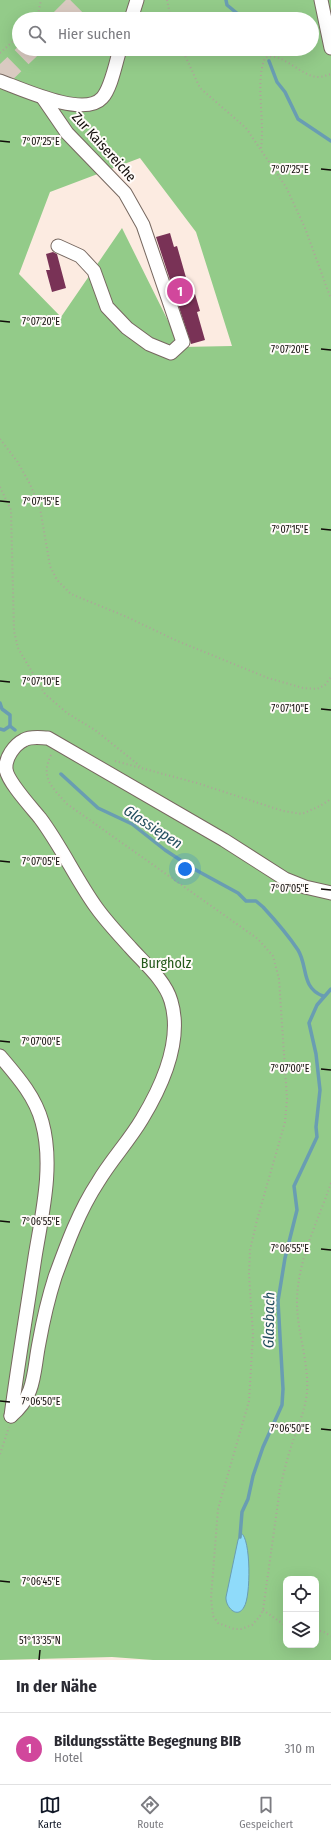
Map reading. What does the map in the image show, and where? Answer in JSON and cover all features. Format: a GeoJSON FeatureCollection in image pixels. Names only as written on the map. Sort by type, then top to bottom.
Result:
{"type":"FeatureCollection","features":[{"type":"Feature","properties":{"kind":"lane"},"geometry":{"type":"LineString","coordinates":[[133,12],[137,0]]}},
{"type":"Feature","properties":{"kind":"lane"},"geometry":{"type":"LineString","coordinates":[[321,0],[331,48]]}},
{"type":"Feature","properties":{"kind":"lane"},"geometry":{"type":"LineString","coordinates":[[0,81],[44,98],[76,106],[97,104],[104,97],[118,56]]}},
{"type":"Feature","properties":{"kind":"lane","name":"Zur Kaisereiche"},"geometry":{"type":"LineString","coordinates":[[44,98],[67,133],[124,193],[142,225],[183,342],[171,353],[149,344],[127,328],[107,307],[94,271],[80,256],[58,246]]}},
{"type":"Feature","properties":{"kind":"lane"},"geometry":{"type":"LineString","coordinates":[[11,1416],[21,1408],[31,1388],[45,1313],[54,1281],[71,1235],[98,1182],[142,1119],[167,1066],[174,1034],[171,1000],[164,986],[152,970],[119,935],[94,904],[59,846],[6,771],[8,757],[16,746],[25,739],[37,737],[48,738],[66,750],[224,840],[285,879],[305,887],[331,893]]}},
{"type":"Feature","properties":{"kind":"lane"},"geometry":{"type":"LineString","coordinates":[[0,1056],[26,1088],[36,1104],[45,1135],[47,1152],[47,1168],[40,1223],[11,1416]]}},
{"type":"Feature","properties":{"kind":"path"},"geometry":{"type":"LineString","coordinates":[[38,12],[41,0]]}},
{"type":"Feature","properties":{"kind":"path"},"geometry":{"type":"LineString","coordinates":[[167,0],[170,12]]}},
{"type":"Feature","properties":{"kind":"path"},"geometry":{"type":"LineString","coordinates":[[0,53],[12,42]]}},
{"type":"Feature","properties":{"kind":"path"},"geometry":{"type":"LineString","coordinates":[[185,56],[200,88],[246,128],[286,187],[305,228],[331,299]]}},
{"type":"Feature","properties":{"kind":"path"},"geometry":{"type":"LineString","coordinates":[[261,149],[263,134],[261,80],[265,58],[270,56],[282,59],[304,73],[316,77],[331,74]]}},
{"type":"Feature","properties":{"kind":"path"},"geometry":{"type":"LineString","coordinates":[[0,439],[17,461],[30,484],[40,508],[50,566],[57,580],[71,594],[127,617],[175,640],[268,678],[303,688],[317,689],[325,685],[331,677]]}},
{"type":"Feature","properties":{"kind":"path"},"geometry":{"type":"LineString","coordinates":[[0,488],[11,510],[14,631],[18,648],[45,694],[67,713],[95,730],[140,767]]}},
{"type":"Feature","properties":{"kind":"path"},"geometry":{"type":"LineString","coordinates":[[66,750],[51,754],[47,762],[46,774],[51,786],[67,804],[258,939],[273,956],[277,967],[282,1003],[287,1099],[285,1122],[250,1250],[249,1274],[253,1335],[249,1401],[218,1509],[211,1583],[211,1609],[213,1616],[218,1623],[223,1626],[241,1629],[252,1625],[263,1610],[280,1488],[284,1469],[301,1417],[307,1392],[307,1375],[297,1317],[298,1286],[311,1238],[331,1183]]}},
{"type":"Feature","properties":{"kind":"path"},"geometry":{"type":"LineString","coordinates":[[111,760],[140,767],[283,811],[302,814],[331,799]]}},
{"type":"Feature","properties":{"kind":"path"},"geometry":{"type":"LineString","coordinates":[[0,1454],[11,1416]]}},
{"type":"Feature","properties":{"kind":"path"},"geometry":{"type":"LineString","coordinates":[[263,1610],[283,1624]]}},
{"type":"Feature","properties":{"kind":"path"},"geometry":{"type":"LineString","coordinates":[[319,1631],[331,1636]]}},
{"type":"Feature","properties":{"kind":"green space","name":"Burgholz"},"geometry":{"type":"Polygon","coordinates":[[[0,0],[331,0],[331,1660],[153,1660],[112,1657],[0,1660],[0,0]],[[140,158],[50,192],[19,274],[61,317],[122,228],[181,347],[232,346],[196,232],[140,158]]]}},
{"type":"Feature","properties":{"kind":"water"},"geometry":{"type":"Polygon","coordinates":[[[241,1533],[247,1545],[249,1581],[244,1607],[241,1611],[235,1612],[229,1608],[226,1597],[238,1540],[241,1533]]]}},
{"type":"Feature","properties":{"kind":"building"},"geometry":{"type":"Polygon","coordinates":[[[170,233],[174,247],[177,246],[191,295],[195,294],[200,311],[197,312],[205,340],[191,344],[156,237],[170,233]]]}},
{"type":"Feature","properties":{"kind":"building"},"geometry":{"type":"Polygon","coordinates":[[[53,252],[57,254],[66,288],[52,292],[46,270],[50,270],[46,254],[53,252]]]}},
{"type":"Feature","properties":{"kind":"waterway","name":"Glasbach"},"geometry":{"type":"LineString","coordinates":[[226,0],[227,5],[236,12]]}},
{"type":"Feature","properties":{"kind":"waterway","name":"Glasbach"},"geometry":{"type":"LineString","coordinates":[[269,61],[277,82],[285,92],[298,119],[331,141]]}},
{"type":"Feature","properties":{"kind":"waterway","name":"Glassiepen"},"geometry":{"type":"LineString","coordinates":[[0,703],[2,709],[10,715],[10,726],[15,730]]}},
{"type":"Feature","properties":{"kind":"waterway"},"geometry":{"type":"LineString","coordinates":[[0,729],[4,730],[10,726]]}},
{"type":"Feature","properties":{"kind":"waterway","name":"Glassiepen"},"geometry":{"type":"LineString","coordinates":[[61,774],[98,808],[132,824],[165,850],[194,869],[238,893],[246,901],[256,901],[272,917],[294,944],[301,956],[311,988],[323,996]]}},
{"type":"Feature","properties":{"kind":"waterway","name":"Glasbach"},"geometry":{"type":"LineString","coordinates":[[240,1537],[242,1512],[248,1499],[253,1476],[263,1447],[282,1405],[283,1389],[278,1301],[285,1258],[297,1210],[294,1186],[317,1137],[316,1127],[320,1090],[316,1054],[309,1023],[317,1005],[331,989]]}},
{"type":"Feature","properties":{"kind":"tunnel"},"geometry":{"type":"LineString","coordinates":[[68,12],[80,0]]}},
{"type":"Feature","properties":{"kind":"tunnel"},"geometry":{"type":"LineString","coordinates":[[0,78],[23,56]]}},
{"type":"Feature","properties":{"kind":"place","name":"Bildungsstätte Begegnung BIB"},"geometry":{"type":"Point","coordinates":[180,291]}}]}
